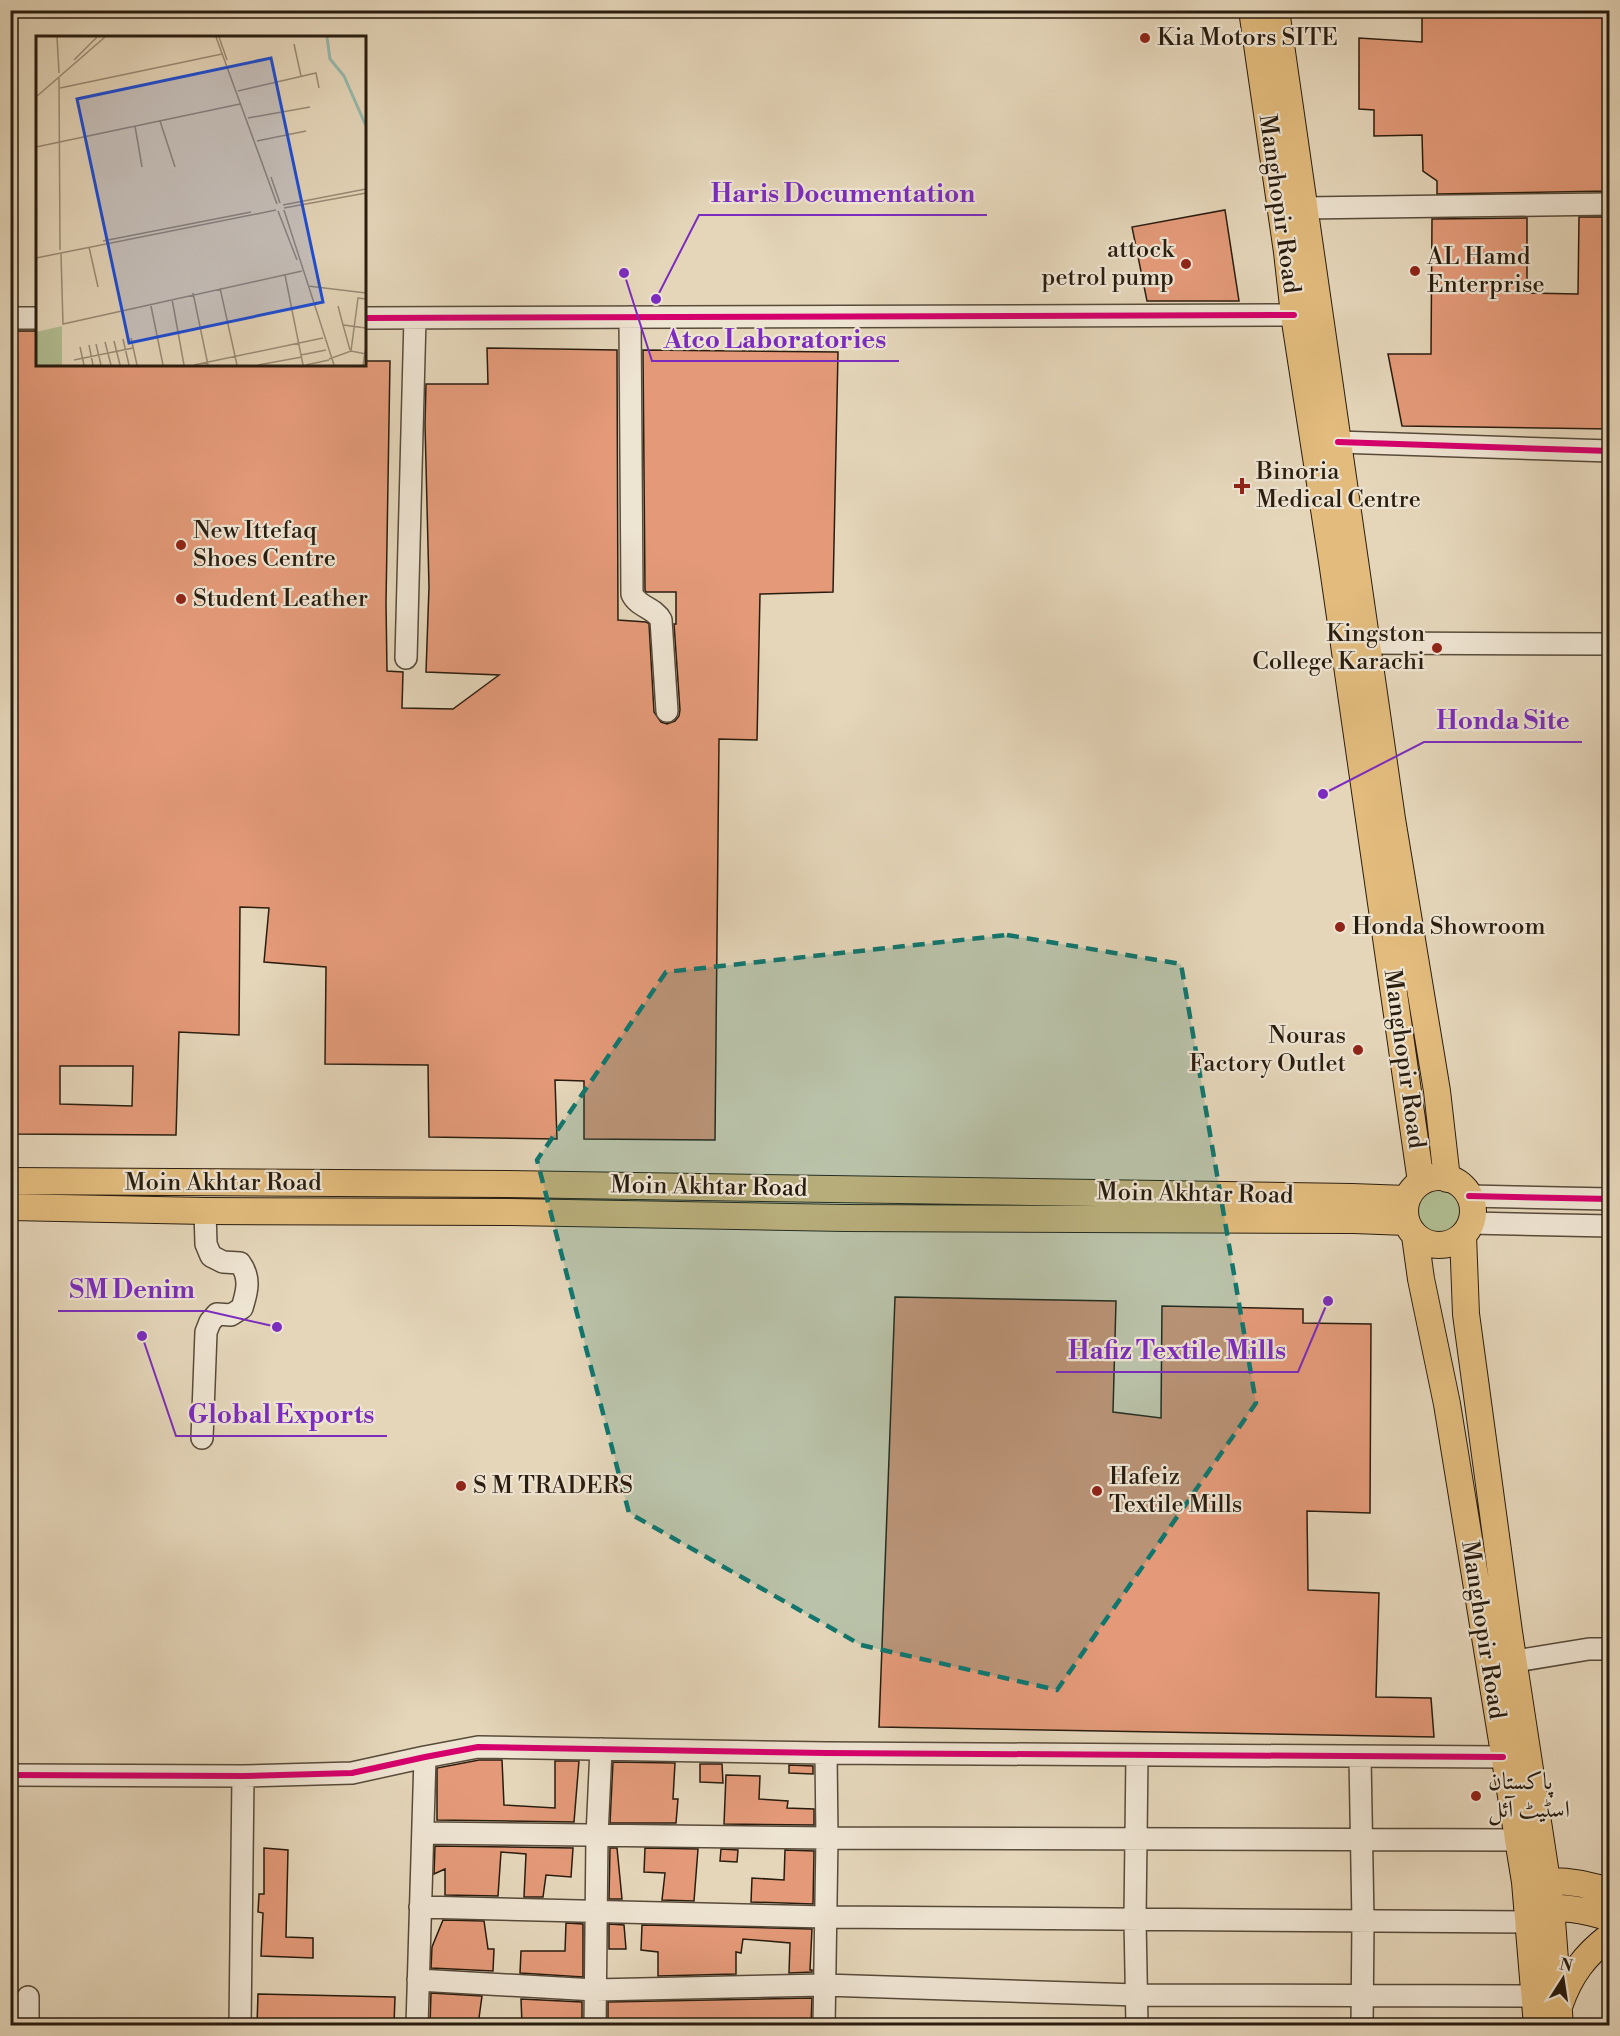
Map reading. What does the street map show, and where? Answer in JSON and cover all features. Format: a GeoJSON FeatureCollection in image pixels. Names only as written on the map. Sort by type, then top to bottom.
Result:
{"type":"FeatureCollection","features":[{"type":"Feature","properties":{"kind":"main road","name":"Manghopir Road"},"geometry":{"type":"LineString","coordinates":[[1252,10],[1294,315],[1333,573],[1412,1210],[1426,1304],[1501,1664],[1536,1881],[1537,2025]]}},
{"type":"Feature","properties":{"kind":"main road"},"geometry":{"type":"LineString","coordinates":[[1276,10],[1392,819],[1437,1090],[1447,1179]]}},
{"type":"Feature","properties":{"kind":"main road"},"geometry":{"type":"LineString","coordinates":[[1434,1178],[1447,1179],[1462,1187],[1469,1196],[1473,1209],[1467,1229],[1456,1240],[1439,1245],[1430,1244],[1412,1210],[1434,1178]]}},
{"type":"Feature","properties":{"kind":"main road","name":"Moin Akhtar Road"},"geometry":{"type":"LineString","coordinates":[[10,1181],[845,1189],[1412,1210]]}},
{"type":"Feature","properties":{"kind":"main road"},"geometry":{"type":"LineString","coordinates":[[844,1218],[845,1189]]}},
{"type":"Feature","properties":{"kind":"main road","name":"Moin Akhtar Road"},"geometry":{"type":"LineString","coordinates":[[10,1207],[844,1218],[1342,1220],[1412,1210]]}},
{"type":"Feature","properties":{"kind":"main road","name":"Manghopir Road"},"geometry":{"type":"LineString","coordinates":[[1467,1229],[1465,1301],[1501,1664],[1503,1757],[1518,1840],[1536,1881]]}},
{"type":"Feature","properties":{"kind":"main road"},"geometry":{"type":"LineString","coordinates":[[1426,1304],[1433,1292],[1445,1288],[1457,1291],[1465,1301]]}},
{"type":"Feature","properties":{"kind":"main road"},"geometry":{"type":"LineString","coordinates":[[1536,1881],[1583,1883],[1610,1892]]}},
{"type":"Feature","properties":{"kind":"main road"},"geometry":{"type":"LineString","coordinates":[[1536,1913],[1582,1910],[1610,1918]]}},
{"type":"Feature","properties":{"kind":"main road","name":"Manghopir Road"},"geometry":{"type":"LineString","coordinates":[[1536,1913],[1560,2016]]}},
{"type":"Feature","properties":{"kind":"main road"},"geometry":{"type":"LineString","coordinates":[[1560,2016],[1566,1985],[1592,1949],[1610,1935]]}},
{"type":"Feature","properties":{"kind":"street"},"geometry":{"type":"LineString","coordinates":[[1304,208],[1610,204]]}},
{"type":"Feature","properties":{"kind":"street"},"geometry":{"type":"LineString","coordinates":[[366,318],[1294,315]]}},
{"type":"Feature","properties":{"kind":"street"},"geometry":{"type":"LineString","coordinates":[[630,317],[632,594],[635,601],[658,614],[661,621],[666,711]]}},
{"type":"Feature","properties":{"kind":"street"},"geometry":{"type":"LineString","coordinates":[[10,318],[36,318]]}},
{"type":"Feature","properties":{"kind":"street"},"geometry":{"type":"LineString","coordinates":[[406,658],[415,318]]}},
{"type":"Feature","properties":{"kind":"street"},"geometry":{"type":"LineString","coordinates":[[1338,441],[1610,451]]}},
{"type":"Feature","properties":{"kind":"street"},"geometry":{"type":"LineString","coordinates":[[1366,643],[1610,644]]}},
{"type":"Feature","properties":{"kind":"street"},"geometry":{"type":"LineString","coordinates":[[1469,1196],[1610,1199]]}},
{"type":"Feature","properties":{"kind":"street"},"geometry":{"type":"LineString","coordinates":[[202,1438],[207,1332],[210,1322],[218,1314],[231,1314],[242,1308],[248,1286],[245,1269],[240,1263],[223,1262],[211,1256],[206,1244],[206,1211]]}},
{"type":"Feature","properties":{"kind":"street"},"geometry":{"type":"LineString","coordinates":[[1467,1229],[1610,1226]]}},
{"type":"Feature","properties":{"kind":"street"},"geometry":{"type":"LineString","coordinates":[[1501,1664],[1588,1649],[1610,1649]]}},
{"type":"Feature","properties":{"kind":"street"},"geometry":{"type":"LineString","coordinates":[[10,1775],[243,1776],[352,1773],[478,1748],[826,1753],[1503,1757]]}},
{"type":"Feature","properties":{"kind":"street"},"geometry":{"type":"LineString","coordinates":[[595,2025],[597,1836],[601,1749]]}},
{"type":"Feature","properties":{"kind":"street"},"geometry":{"type":"LineString","coordinates":[[824,2025],[826,1753]]}},
{"type":"Feature","properties":{"kind":"street"},"geometry":{"type":"LineString","coordinates":[[1137,1755],[1135,1919],[1137,2025]]}},
{"type":"Feature","properties":{"kind":"street"},"geometry":{"type":"LineString","coordinates":[[1360,1756],[1362,2025]]}},
{"type":"Feature","properties":{"kind":"street"},"geometry":{"type":"LineString","coordinates":[[417,2025],[425,1757]]}},
{"type":"Feature","properties":{"kind":"street"},"geometry":{"type":"LineString","coordinates":[[240,2025],[243,1776]]}},
{"type":"Feature","properties":{"kind":"street"},"geometry":{"type":"LineString","coordinates":[[423,1833],[827,1838],[1518,1840]]}},
{"type":"Feature","properties":{"kind":"street"},"geometry":{"type":"LineString","coordinates":[[420,1907],[826,1917],[1135,1919],[1363,1920],[1536,1913]]}},
{"type":"Feature","properties":{"kind":"street"},"geometry":{"type":"LineString","coordinates":[[418,1980],[595,1990],[824,1985],[1137,1995],[1535,1996]]}},
{"type":"Feature","properties":{"kind":"street"},"geometry":{"type":"LineString","coordinates":[[28,1997],[28,2025]]}},
{"type":"Feature","properties":{"kind":"highlighted area"},"geometry":{"type":"Polygon","coordinates":[[[1007,935],[1181,964],[1256,1403],[1057,1690],[861,1645],[629,1513],[537,1160],[666,972],[1007,935]]]}},
{"type":"Feature","properties":{"kind":"green space"},"geometry":{"type":"Polygon","coordinates":[[[1433,1189],[1443,1189],[1458,1199],[1462,1213],[1458,1227],[1452,1233],[1443,1237],[1433,1237],[1418,1227],[1414,1218],[1414,1208],[1424,1193],[1433,1189]]]}},
{"type":"Feature","properties":{"kind":"building"},"geometry":{"type":"Polygon","coordinates":[[[1422,10],[1610,10],[1610,191],[1437,194],[1437,181],[1423,171],[1422,135],[1374,136],[1374,110],[1359,109],[1359,38],[1422,42],[1422,10]]]}},
{"type":"Feature","properties":{"kind":"building","name":"attock petrol pump"},"geometry":{"type":"Polygon","coordinates":[[[1225,210],[1239,301],[1147,301],[1132,227],[1225,210]]]}},
{"type":"Feature","properties":{"kind":"building"},"geometry":{"type":"Polygon","coordinates":[[[1579,217],[1610,217],[1610,429],[1402,426],[1388,354],[1431,354],[1432,219],[1527,218],[1527,293],[1578,294],[1579,217]]]}},
{"type":"Feature","properties":{"kind":"building"},"geometry":{"type":"Polygon","coordinates":[[[10,331],[36,331],[36,366],[366,366],[366,361],[390,361],[387,671],[403,672],[402,708],[453,709],[499,675],[426,672],[429,587],[426,384],[488,384],[487,348],[617,350],[618,620],[649,624],[654,712],[661,722],[667,724],[675,721],[680,710],[674,624],[676,624],[676,592],[646,592],[645,590],[643,350],[838,352],[833,592],[760,594],[757,740],[719,739],[715,1140],[584,1139],[584,1081],[555,1080],[557,1139],[429,1137],[428,1065],[325,1064],[326,967],[264,962],[269,908],[240,907],[239,1035],[179,1032],[176,1135],[10,1134],[10,331]],[[60,1066],[60,1104],[132,1106],[133,1066],[60,1066]]]}},
{"type":"Feature","properties":{"kind":"building","name":"Hafeiz Textile Mills"},"geometry":{"type":"Polygon","coordinates":[[[895,1297],[1116,1301],[1113,1412],[1161,1418],[1162,1306],[1303,1309],[1303,1323],[1371,1324],[1370,1513],[1307,1511],[1308,1590],[1379,1593],[1376,1697],[1431,1698],[1434,1737],[879,1727],[895,1297]]]}},
{"type":"Feature","properties":{"kind":"building"},"geometry":{"type":"Polygon","coordinates":[[[479,1760],[502,1760],[504,1805],[555,1808],[555,1761],[579,1761],[574,1822],[437,1820],[437,1768],[479,1760]]]}},
{"type":"Feature","properties":{"kind":"building"},"geometry":{"type":"Polygon","coordinates":[[[613,1762],[675,1763],[673,1799],[678,1799],[676,1823],[610,1823],[613,1762]]]}},
{"type":"Feature","properties":{"kind":"building"},"geometry":{"type":"Polygon","coordinates":[[[700,1764],[722,1764],[723,1783],[700,1782],[700,1764]]]}},
{"type":"Feature","properties":{"kind":"building"},"geometry":{"type":"Polygon","coordinates":[[[789,1765],[813,1766],[813,1774],[789,1773],[789,1765]]]}},
{"type":"Feature","properties":{"kind":"building"},"geometry":{"type":"Polygon","coordinates":[[[726,1775],[760,1776],[759,1799],[788,1801],[787,1808],[814,1809],[814,1825],[724,1824],[726,1775]]]}},
{"type":"Feature","properties":{"kind":"building"},"geometry":{"type":"Polygon","coordinates":[[[435,1846],[573,1848],[571,1877],[546,1875],[543,1897],[524,1897],[526,1854],[501,1852],[498,1896],[445,1895],[445,1869],[434,1874],[435,1846]]]}},
{"type":"Feature","properties":{"kind":"building"},"geometry":{"type":"Polygon","coordinates":[[[264,1848],[288,1850],[286,1937],[313,1938],[313,1958],[261,1956],[263,1913],[258,1912],[259,1894],[264,1894],[264,1848]]]}},
{"type":"Feature","properties":{"kind":"building"},"geometry":{"type":"Polygon","coordinates":[[[610,1848],[617,1848],[622,1899],[609,1899],[610,1848]]]}},
{"type":"Feature","properties":{"kind":"building"},"geometry":{"type":"Polygon","coordinates":[[[645,1848],[698,1849],[694,1901],[662,1900],[665,1873],[644,1872],[645,1848]]]}},
{"type":"Feature","properties":{"kind":"building"},"geometry":{"type":"Polygon","coordinates":[[[721,1849],[738,1850],[737,1862],[720,1861],[721,1849]]]}},
{"type":"Feature","properties":{"kind":"building"},"geometry":{"type":"Polygon","coordinates":[[[785,1850],[814,1851],[813,1904],[751,1902],[752,1878],[784,1880],[785,1850]]]}},
{"type":"Feature","properties":{"kind":"building"},"geometry":{"type":"Polygon","coordinates":[[[443,1920],[484,1921],[488,1949],[494,1949],[493,1971],[431,1968],[432,1947],[443,1920]]]}},
{"type":"Feature","properties":{"kind":"building"},"geometry":{"type":"Polygon","coordinates":[[[566,1923],[583,1924],[583,1977],[520,1973],[521,1951],[565,1951],[566,1923]]]}},
{"type":"Feature","properties":{"kind":"building"},"geometry":{"type":"Polygon","coordinates":[[[609,1924],[624,1925],[626,1949],[609,1949],[609,1924]]]}},
{"type":"Feature","properties":{"kind":"building"},"geometry":{"type":"Polygon","coordinates":[[[642,1925],[812,1929],[810,1970],[812,1972],[789,1973],[790,1943],[743,1939],[741,1953],[736,1952],[736,1974],[658,1976],[658,1952],[641,1950],[642,1925]]]}},
{"type":"Feature","properties":{"kind":"building"},"geometry":{"type":"Polygon","coordinates":[[[431,1993],[482,1996],[478,2025],[430,2025],[431,1993]]]}},
{"type":"Feature","properties":{"kind":"building"},"geometry":{"type":"Polygon","coordinates":[[[258,1994],[395,1997],[394,2024],[282,2022],[282,2025],[257,2025],[258,1994]]]}},
{"type":"Feature","properties":{"kind":"building"},"geometry":{"type":"Polygon","coordinates":[[[812,1998],[811,2024],[719,2025],[669,2021],[669,2025],[608,2025],[608,2002],[812,1998]]]}},
{"type":"Feature","properties":{"kind":"building"},"geometry":{"type":"Polygon","coordinates":[[[521,1999],[582,2002],[582,2025],[522,2025],[521,1999]]]}},
{"type":"Feature","properties":{"kind":"cycle path"},"geometry":{"type":"LineString","coordinates":[[366,318],[1294,315]]}},
{"type":"Feature","properties":{"kind":"cycle path"},"geometry":{"type":"LineString","coordinates":[[1338,442],[1610,451]]}},
{"type":"Feature","properties":{"kind":"cycle path"},"geometry":{"type":"LineString","coordinates":[[1469,1196],[1610,1199]]}},
{"type":"Feature","properties":{"kind":"cycle path"},"geometry":{"type":"LineString","coordinates":[[10,1775],[243,1776],[352,1773],[478,1747],[826,1753],[1503,1757]]}},
{"type":"Feature","properties":{"kind":"place","name":"Kia Motors SITE"},"geometry":{"type":"Point","coordinates":[1145,38]}},
{"type":"Feature","properties":{"kind":"place","name":"attock petrol pump"},"geometry":{"type":"Point","coordinates":[1186,264]}},
{"type":"Feature","properties":{"kind":"place","name":"AL Hamd Enterprise"},"geometry":{"type":"Point","coordinates":[1415,271]}},
{"type":"Feature","properties":{"kind":"place","name":"Atco Laboratories"},"geometry":{"type":"Point","coordinates":[624,273]}},
{"type":"Feature","properties":{"kind":"place","name":"Haris Documentation"},"geometry":{"type":"Point","coordinates":[656,299]}},
{"type":"Feature","properties":{"kind":"place","name":"Binoria Medical Centre"},"geometry":{"type":"Point","coordinates":[1242,486]}},
{"type":"Feature","properties":{"kind":"place","name":"New Ittefaq Shoes Centre"},"geometry":{"type":"Point","coordinates":[181,545]}},
{"type":"Feature","properties":{"kind":"place","name":"Student Leather"},"geometry":{"type":"Point","coordinates":[181,599]}},
{"type":"Feature","properties":{"kind":"place","name":"Kingston College Karachi"},"geometry":{"type":"Point","coordinates":[1437,648]}},
{"type":"Feature","properties":{"kind":"place","name":"Honda Site"},"geometry":{"type":"Point","coordinates":[1323,794]}},
{"type":"Feature","properties":{"kind":"place","name":"Honda Showroom"},"geometry":{"type":"Point","coordinates":[1340,927]}},
{"type":"Feature","properties":{"kind":"place","name":"Nouras Factory Outlet"},"geometry":{"type":"Point","coordinates":[1358,1050]}},
{"type":"Feature","properties":{"kind":"place","name":"Hafiz Textile Mills"},"geometry":{"type":"Point","coordinates":[1328,1301]}},
{"type":"Feature","properties":{"kind":"place","name":"SM Denim"},"geometry":{"type":"Point","coordinates":[277,1327]}},
{"type":"Feature","properties":{"kind":"place","name":"Global Exports"},"geometry":{"type":"Point","coordinates":[142,1336]}},
{"type":"Feature","properties":{"kind":"place","name":"S M TRADERS"},"geometry":{"type":"Point","coordinates":[461,1486]}},
{"type":"Feature","properties":{"kind":"place","name":"Hafeiz Textile Mills"},"geometry":{"type":"Point","coordinates":[1097,1491]}},
{"type":"Feature","properties":{"kind":"place","name":"پاکستان اسٹیٹ آئل"},"geometry":{"type":"Point","coordinates":[1476,1796]}}]}
